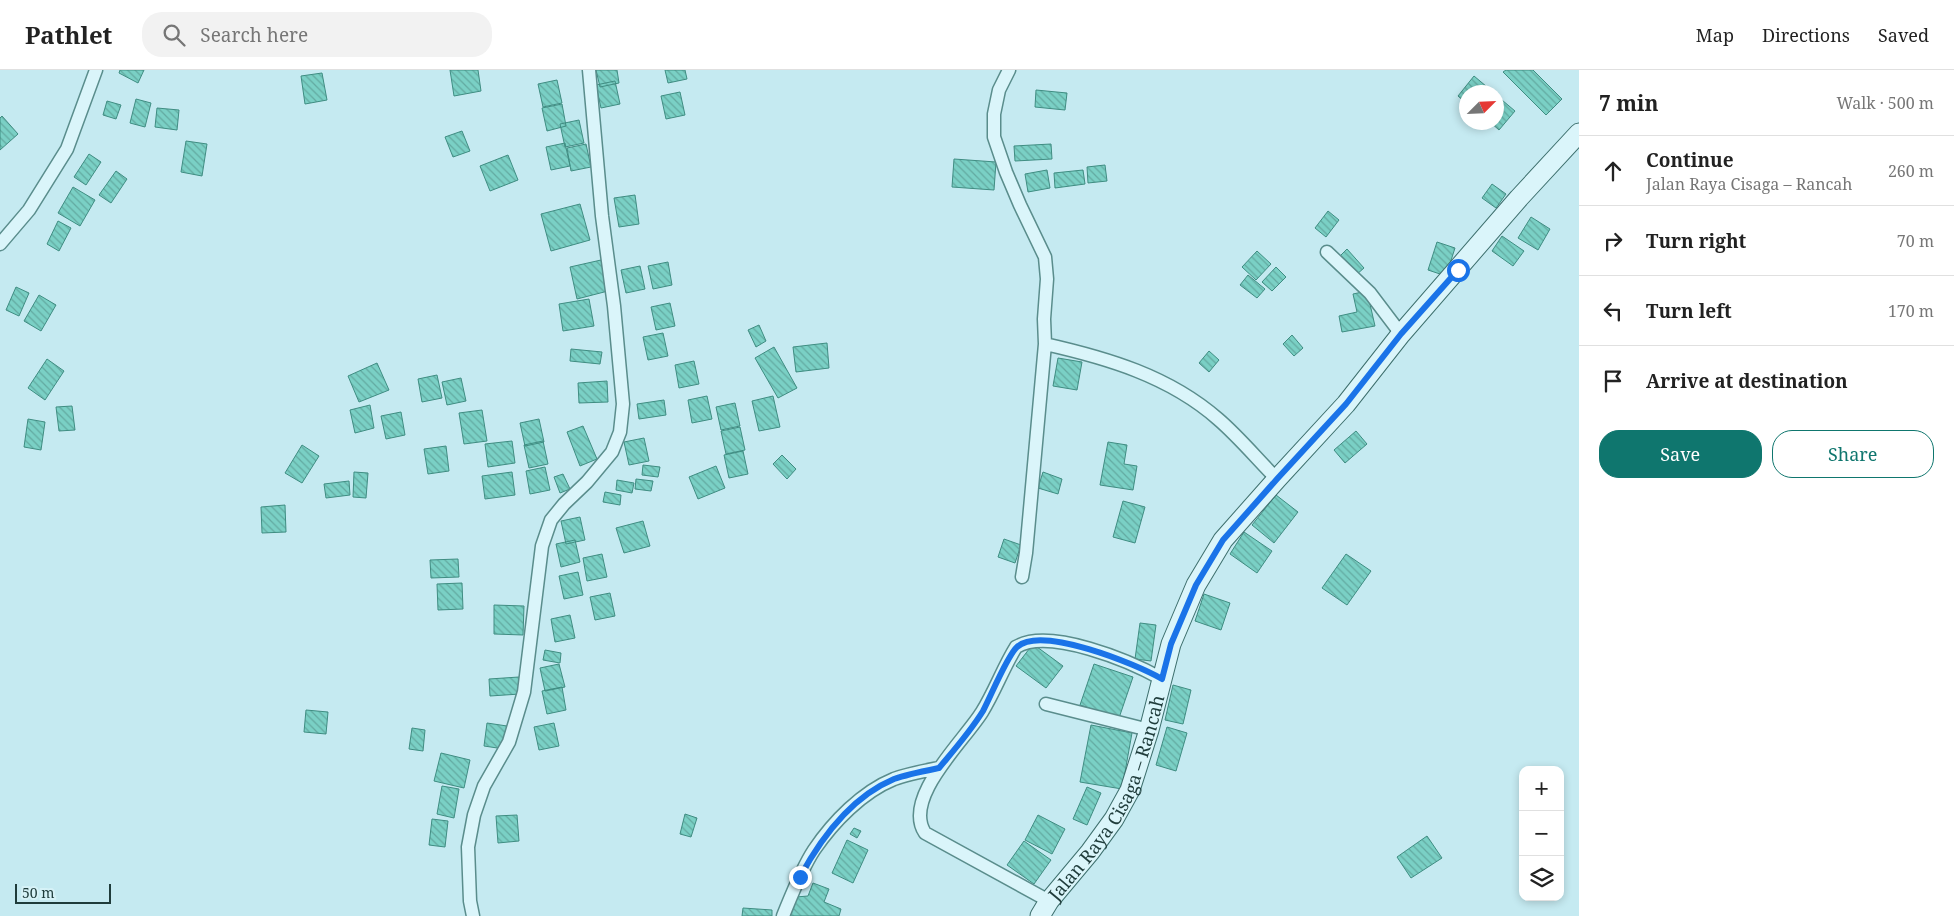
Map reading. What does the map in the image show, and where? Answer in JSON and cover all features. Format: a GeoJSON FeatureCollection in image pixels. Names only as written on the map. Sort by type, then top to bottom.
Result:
{"type":"FeatureCollection","features":[{"type":"Feature","properties":{"kind":"main road","name":"Jalan Raya Cisaga – Rancah"},"geometry":{"type":"LineString","coordinates":[[1045,909],[1114,819],[1130,790],[1150,730],[1171,644],[1196,585],[1223,540],[1346,404],[1401,334],[1519,198],[1579,133]]}},
{"type":"Feature","properties":{"kind":"street"},"geometry":{"type":"LineString","coordinates":[[0,244],[29,210],[67,149],[94,70]]}},
{"type":"Feature","properties":{"kind":"street"},"geometry":{"type":"LineString","coordinates":[[473,916],[470,901],[468,847],[474,815],[484,786],[509,742],[524,692],[542,546],[551,520],[612,452],[620,432],[623,404],[614,306],[602,216],[589,70]]}},
{"type":"Feature","properties":{"kind":"street"},"geometry":{"type":"LineString","coordinates":[[1008,70],[998,90],[994,114],[994,137],[1020,206],[1045,257],[1047,279],[1044,318],[1045,344],[1026,553],[1022,578]]}},
{"type":"Feature","properties":{"kind":"street"},"geometry":{"type":"LineString","coordinates":[[1327,252],[1370,292],[1401,334]]}},
{"type":"Feature","properties":{"kind":"street"},"geometry":{"type":"LineString","coordinates":[[1045,344],[1124,365],[1163,382],[1217,418],[1277,479]]}},
{"type":"Feature","properties":{"kind":"street"},"geometry":{"type":"LineString","coordinates":[[1045,909],[924,833],[918,817],[922,801],[939,768],[971,728],[995,689],[1016,647],[1036,640],[1080,647],[1125,661],[1162,679]]}},
{"type":"Feature","properties":{"kind":"street"},"geometry":{"type":"LineString","coordinates":[[1046,704],[1150,730]]}},
{"type":"Feature","properties":{"kind":"street"},"geometry":{"type":"LineString","coordinates":[[783,916],[814,850],[850,809],[871,793],[893,780],[939,768]]}},
{"type":"Feature","properties":{"kind":"building"},"geometry":{"type":"Polygon","coordinates":[[[120,70],[144,70],[138,83],[119,73],[120,70]]]}},
{"type":"Feature","properties":{"kind":"building"},"geometry":{"type":"Polygon","coordinates":[[[450,70],[478,70],[481,91],[454,96],[450,70]]]}},
{"type":"Feature","properties":{"kind":"building"},"geometry":{"type":"Polygon","coordinates":[[[596,70],[617,70],[619,83],[600,87],[596,70]]]}},
{"type":"Feature","properties":{"kind":"building"},"geometry":{"type":"Polygon","coordinates":[[[665,70],[685,70],[687,79],[668,83],[665,70]]]}},
{"type":"Feature","properties":{"kind":"building"},"geometry":{"type":"Polygon","coordinates":[[[1506,70],[1533,70],[1562,99],[1546,115],[1503,72],[1506,70]]]}},
{"type":"Feature","properties":{"kind":"building"},"geometry":{"type":"Polygon","coordinates":[[[322,73],[327,100],[305,104],[301,76],[322,73]]]}},
{"type":"Feature","properties":{"kind":"building"},"geometry":{"type":"Polygon","coordinates":[[[1474,76],[1485,85],[1467,85],[1474,76]]]}},
{"type":"Feature","properties":{"kind":"building"},"geometry":{"type":"Polygon","coordinates":[[[557,80],[562,103],[543,107],[538,84],[557,80]]]}},
{"type":"Feature","properties":{"kind":"building"},"geometry":{"type":"Polygon","coordinates":[[[615,81],[620,104],[601,108],[596,85],[615,81]]]}},
{"type":"Feature","properties":{"kind":"building"},"geometry":{"type":"Polygon","coordinates":[[[1036,90],[1067,93],[1065,110],[1035,107],[1036,90]]]}},
{"type":"Feature","properties":{"kind":"building"},"geometry":{"type":"Polygon","coordinates":[[[680,92],[685,115],[666,119],[661,96],[680,92]]]}},
{"type":"Feature","properties":{"kind":"building"},"geometry":{"type":"Polygon","coordinates":[[[136,99],[151,103],[145,127],[130,123],[136,99]]]}},
{"type":"Feature","properties":{"kind":"building"},"geometry":{"type":"Polygon","coordinates":[[[107,101],[121,105],[116,119],[103,115],[107,101]]]}},
{"type":"Feature","properties":{"kind":"building"},"geometry":{"type":"Polygon","coordinates":[[[1504,102],[1515,111],[1504,124],[1504,102]]]}},
{"type":"Feature","properties":{"kind":"building"},"geometry":{"type":"Polygon","coordinates":[[[562,104],[566,126],[547,131],[542,108],[562,104]]]}},
{"type":"Feature","properties":{"kind":"building"},"geometry":{"type":"Polygon","coordinates":[[[157,108],[179,110],[177,130],[155,127],[157,108]]]}},
{"type":"Feature","properties":{"kind":"building"},"geometry":{"type":"Polygon","coordinates":[[[2,116],[18,134],[0,150],[0,118],[2,116]]]}},
{"type":"Feature","properties":{"kind":"building"},"geometry":{"type":"Polygon","coordinates":[[[579,120],[584,143],[565,147],[560,124],[579,120]]]}},
{"type":"Feature","properties":{"kind":"building"},"geometry":{"type":"Polygon","coordinates":[[[462,131],[470,151],[453,157],[445,137],[462,131]]]}},
{"type":"Feature","properties":{"kind":"building"},"geometry":{"type":"Polygon","coordinates":[[[186,141],[207,144],[202,176],[181,172],[186,141]]]}},
{"type":"Feature","properties":{"kind":"building"},"geometry":{"type":"Polygon","coordinates":[[[565,143],[570,166],[551,170],[546,147],[565,143]]]}},
{"type":"Feature","properties":{"kind":"building"},"geometry":{"type":"Polygon","coordinates":[[[586,144],[591,167],[571,171],[567,148],[586,144]]]}},
{"type":"Feature","properties":{"kind":"building"},"geometry":{"type":"Polygon","coordinates":[[[1051,144],[1052,159],[1015,161],[1014,146],[1051,144]]]}},
{"type":"Feature","properties":{"kind":"building"},"geometry":{"type":"Polygon","coordinates":[[[89,154],[101,162],[86,185],[74,177],[89,154]]]}},
{"type":"Feature","properties":{"kind":"building"},"geometry":{"type":"Polygon","coordinates":[[[508,155],[518,180],[490,191],[480,166],[508,155]]]}},
{"type":"Feature","properties":{"kind":"building"},"geometry":{"type":"Polygon","coordinates":[[[954,159],[996,162],[994,190],[952,187],[954,159]]]}},
{"type":"Feature","properties":{"kind":"building"},"geometry":{"type":"Polygon","coordinates":[[[1105,165],[1107,181],[1088,183],[1087,167],[1105,165]]]}},
{"type":"Feature","properties":{"kind":"building"},"geometry":{"type":"Polygon","coordinates":[[[1047,170],[1050,188],[1028,192],[1025,174],[1047,170]]]}},
{"type":"Feature","properties":{"kind":"building"},"geometry":{"type":"Polygon","coordinates":[[[1083,170],[1085,184],[1055,188],[1054,173],[1083,170]]]}},
{"type":"Feature","properties":{"kind":"building"},"geometry":{"type":"Polygon","coordinates":[[[116,171],[127,179],[111,203],[99,195],[116,171]]]}},
{"type":"Feature","properties":{"kind":"building"},"geometry":{"type":"Polygon","coordinates":[[[1492,184],[1506,194],[1496,208],[1482,198],[1492,184]]]}},
{"type":"Feature","properties":{"kind":"building"},"geometry":{"type":"Polygon","coordinates":[[[73,187],[95,200],[80,226],[58,213],[73,187]]]}},
{"type":"Feature","properties":{"kind":"building"},"geometry":{"type":"Polygon","coordinates":[[[635,195],[639,224],[619,227],[614,198],[635,195]]]}},
{"type":"Feature","properties":{"kind":"building"},"geometry":{"type":"Polygon","coordinates":[[[580,204],[590,240],[551,251],[541,214],[580,204]]]}},
{"type":"Feature","properties":{"kind":"building"},"geometry":{"type":"Polygon","coordinates":[[[1328,211],[1339,220],[1326,237],[1315,228],[1328,211]]]}},
{"type":"Feature","properties":{"kind":"building"},"geometry":{"type":"Polygon","coordinates":[[[1531,217],[1550,229],[1538,250],[1518,238],[1531,217]]]}},
{"type":"Feature","properties":{"kind":"building"},"geometry":{"type":"Polygon","coordinates":[[[58,221],[71,228],[59,251],[47,244],[58,221]]]}},
{"type":"Feature","properties":{"kind":"building"},"geometry":{"type":"Polygon","coordinates":[[[1502,236],[1524,251],[1513,266],[1492,251],[1502,236]]]}},
{"type":"Feature","properties":{"kind":"building"},"geometry":{"type":"Polygon","coordinates":[[[1437,242],[1455,248],[1446,276],[1428,270],[1437,242]]]}},
{"type":"Feature","properties":{"kind":"building"},"geometry":{"type":"Polygon","coordinates":[[[1347,249],[1364,268],[1356,275],[1339,257],[1347,249]]]}},
{"type":"Feature","properties":{"kind":"building"},"geometry":{"type":"Polygon","coordinates":[[[1257,251],[1271,264],[1256,280],[1242,267],[1257,251]]]}},
{"type":"Feature","properties":{"kind":"building"},"geometry":{"type":"Polygon","coordinates":[[[601,260],[608,291],[577,299],[570,267],[601,260]]]}},
{"type":"Feature","properties":{"kind":"building"},"geometry":{"type":"Polygon","coordinates":[[[668,262],[672,285],[653,289],[648,266],[668,262]]]}},
{"type":"Feature","properties":{"kind":"building"},"geometry":{"type":"Polygon","coordinates":[[[640,266],[645,289],[626,293],[621,270],[640,266]]]}},
{"type":"Feature","properties":{"kind":"building"},"geometry":{"type":"Polygon","coordinates":[[[1276,267],[1286,277],[1272,291],[1262,282],[1276,267]]]}},
{"type":"Feature","properties":{"kind":"building"},"geometry":{"type":"Polygon","coordinates":[[[1248,275],[1265,289],[1257,298],[1240,285],[1248,275]]]}},
{"type":"Feature","properties":{"kind":"building"},"geometry":{"type":"Polygon","coordinates":[[[16,287],[29,293],[19,316],[6,310],[16,287]]]}},
{"type":"Feature","properties":{"kind":"building"},"geometry":{"type":"Polygon","coordinates":[[[1367,291],[1375,326],[1342,332],[1339,316],[1357,312],[1353,294],[1367,291]]]}},
{"type":"Feature","properties":{"kind":"building"},"geometry":{"type":"Polygon","coordinates":[[[39,295],[56,305],[41,331],[24,321],[39,295]]]}},
{"type":"Feature","properties":{"kind":"building"},"geometry":{"type":"Polygon","coordinates":[[[589,299],[594,326],[563,331],[559,304],[589,299]]]}},
{"type":"Feature","properties":{"kind":"building"},"geometry":{"type":"Polygon","coordinates":[[[670,303],[675,326],[656,330],[651,307],[670,303]]]}},
{"type":"Feature","properties":{"kind":"building"},"geometry":{"type":"Polygon","coordinates":[[[759,325],[766,341],[756,347],[748,330],[759,325]]]}},
{"type":"Feature","properties":{"kind":"building"},"geometry":{"type":"Polygon","coordinates":[[[663,333],[668,356],[648,360],[643,337],[663,333]]]}},
{"type":"Feature","properties":{"kind":"building"},"geometry":{"type":"Polygon","coordinates":[[[1292,335],[1303,348],[1294,356],[1283,344],[1292,335]]]}},
{"type":"Feature","properties":{"kind":"building"},"geometry":{"type":"Polygon","coordinates":[[[827,343],[829,368],[796,372],[793,347],[827,343]]]}},
{"type":"Feature","properties":{"kind":"building"},"geometry":{"type":"Polygon","coordinates":[[[774,347],[797,388],[778,398],[755,358],[774,347]]]}},
{"type":"Feature","properties":{"kind":"building"},"geometry":{"type":"Polygon","coordinates":[[[571,349],[602,352],[600,364],[570,361],[571,349]]]}},
{"type":"Feature","properties":{"kind":"building"},"geometry":{"type":"Polygon","coordinates":[[[1209,351],[1219,360],[1209,372],[1199,363],[1209,351]]]}},
{"type":"Feature","properties":{"kind":"building"},"geometry":{"type":"Polygon","coordinates":[[[1058,358],[1082,362],[1077,390],[1053,386],[1058,358]]]}},
{"type":"Feature","properties":{"kind":"building"},"geometry":{"type":"Polygon","coordinates":[[[47,359],[64,371],[45,400],[28,388],[47,359]]]}},
{"type":"Feature","properties":{"kind":"building"},"geometry":{"type":"Polygon","coordinates":[[[694,361],[699,384],[679,388],[675,365],[694,361]]]}},
{"type":"Feature","properties":{"kind":"building"},"geometry":{"type":"Polygon","coordinates":[[[377,363],[389,390],[359,402],[348,376],[377,363]]]}},
{"type":"Feature","properties":{"kind":"building"},"geometry":{"type":"Polygon","coordinates":[[[437,375],[442,398],[422,402],[418,379],[437,375]]]}},
{"type":"Feature","properties":{"kind":"building"},"geometry":{"type":"Polygon","coordinates":[[[461,378],[466,401],[447,405],[442,382],[461,378]]]}},
{"type":"Feature","properties":{"kind":"building"},"geometry":{"type":"Polygon","coordinates":[[[607,381],[608,402],[579,403],[578,383],[607,381]]]}},
{"type":"Feature","properties":{"kind":"building"},"geometry":{"type":"Polygon","coordinates":[[[707,396],[712,419],[692,423],[688,400],[707,396]]]}},
{"type":"Feature","properties":{"kind":"building"},"geometry":{"type":"Polygon","coordinates":[[[773,396],[780,427],[759,431],[752,401],[773,396]]]}},
{"type":"Feature","properties":{"kind":"building"},"geometry":{"type":"Polygon","coordinates":[[[664,400],[666,415],[639,419],[637,404],[664,400]]]}},
{"type":"Feature","properties":{"kind":"building"},"geometry":{"type":"Polygon","coordinates":[[[735,403],[740,426],[721,430],[716,407],[735,403]]]}},
{"type":"Feature","properties":{"kind":"building"},"geometry":{"type":"Polygon","coordinates":[[[370,405],[374,428],[355,433],[350,410],[370,405]]]}},
{"type":"Feature","properties":{"kind":"building"},"geometry":{"type":"Polygon","coordinates":[[[72,406],[75,430],[59,431],[56,407],[72,406]]]}},
{"type":"Feature","properties":{"kind":"building"},"geometry":{"type":"Polygon","coordinates":[[[482,410],[487,441],[464,444],[459,413],[482,410]]]}},
{"type":"Feature","properties":{"kind":"building"},"geometry":{"type":"Polygon","coordinates":[[[401,412],[405,435],[386,439],[381,416],[401,412]]]}},
{"type":"Feature","properties":{"kind":"building"},"geometry":{"type":"Polygon","coordinates":[[[28,419],[45,422],[41,450],[24,447],[28,419]]]}},
{"type":"Feature","properties":{"kind":"building"},"geometry":{"type":"Polygon","coordinates":[[[539,419],[544,442],[525,446],[520,423],[539,419]]]}},
{"type":"Feature","properties":{"kind":"building"},"geometry":{"type":"Polygon","coordinates":[[[583,426],[597,459],[580,466],[567,432],[583,426]]]}},
{"type":"Feature","properties":{"kind":"building"},"geometry":{"type":"Polygon","coordinates":[[[740,427],[745,450],[726,454],[721,431],[740,427]]]}},
{"type":"Feature","properties":{"kind":"building"},"geometry":{"type":"Polygon","coordinates":[[[1356,431],[1367,444],[1345,463],[1334,450],[1356,431]]]}},
{"type":"Feature","properties":{"kind":"building"},"geometry":{"type":"Polygon","coordinates":[[[644,438],[649,461],[629,465],[624,442],[644,438]]]}},
{"type":"Feature","properties":{"kind":"building"},"geometry":{"type":"Polygon","coordinates":[[[512,441],[515,463],[488,467],[485,444],[512,441]]]}},
{"type":"Feature","properties":{"kind":"building"},"geometry":{"type":"Polygon","coordinates":[[[543,441],[548,464],[529,468],[524,445],[543,441]]]}},
{"type":"Feature","properties":{"kind":"building"},"geometry":{"type":"Polygon","coordinates":[[[1108,442],[1127,445],[1124,464],[1137,466],[1133,490],[1100,485],[1108,442]]]}},
{"type":"Feature","properties":{"kind":"building"},"geometry":{"type":"Polygon","coordinates":[[[302,445],[319,456],[302,483],[285,473],[302,445]]]}},
{"type":"Feature","properties":{"kind":"building"},"geometry":{"type":"Polygon","coordinates":[[[446,446],[449,471],[428,474],[424,449],[446,446]]]}},
{"type":"Feature","properties":{"kind":"building"},"geometry":{"type":"Polygon","coordinates":[[[743,451],[748,474],[729,478],[724,455],[743,451]]]}},
{"type":"Feature","properties":{"kind":"building"},"geometry":{"type":"Polygon","coordinates":[[[782,455],[796,469],[787,479],[773,464],[782,455]]]}},
{"type":"Feature","properties":{"kind":"building"},"geometry":{"type":"Polygon","coordinates":[[[643,465],[660,467],[658,477],[642,475],[643,465]]]}},
{"type":"Feature","properties":{"kind":"building"},"geometry":{"type":"Polygon","coordinates":[[[716,466],[725,488],[698,499],[689,477],[716,466]]]}},
{"type":"Feature","properties":{"kind":"building"},"geometry":{"type":"Polygon","coordinates":[[[545,467],[550,490],[530,494],[526,471],[545,467]]]}},
{"type":"Feature","properties":{"kind":"building"},"geometry":{"type":"Polygon","coordinates":[[[354,472],[368,473],[366,498],[353,497],[354,472]]]}},
{"type":"Feature","properties":{"kind":"building"},"geometry":{"type":"Polygon","coordinates":[[[512,472],[515,495],[485,499],[482,476],[512,472]]]}},
{"type":"Feature","properties":{"kind":"building"},"geometry":{"type":"Polygon","coordinates":[[[1043,472],[1062,479],[1058,494],[1038,488],[1043,472]]]}},
{"type":"Feature","properties":{"kind":"building"},"geometry":{"type":"Polygon","coordinates":[[[563,474],[570,489],[560,493],[554,477],[563,474]]]}},
{"type":"Feature","properties":{"kind":"building"},"geometry":{"type":"Polygon","coordinates":[[[636,479],[653,481],[651,491],[635,489],[636,479]]]}},
{"type":"Feature","properties":{"kind":"building"},"geometry":{"type":"Polygon","coordinates":[[[617,480],[634,483],[632,493],[616,490],[617,480]]]}},
{"type":"Feature","properties":{"kind":"building"},"geometry":{"type":"Polygon","coordinates":[[[349,481],[350,495],[326,498],[324,484],[349,481]]]}},
{"type":"Feature","properties":{"kind":"building"},"geometry":{"type":"Polygon","coordinates":[[[605,492],[621,495],[620,505],[603,502],[605,492]]]}},
{"type":"Feature","properties":{"kind":"building"},"geometry":{"type":"Polygon","coordinates":[[[1276,495],[1298,512],[1274,543],[1252,525],[1276,495]]]}},
{"type":"Feature","properties":{"kind":"building"},"geometry":{"type":"Polygon","coordinates":[[[1123,501],[1145,507],[1135,543],[1113,537],[1123,501]]]}},
{"type":"Feature","properties":{"kind":"building"},"geometry":{"type":"Polygon","coordinates":[[[285,505],[286,532],[262,533],[261,507],[285,505]]]}},
{"type":"Feature","properties":{"kind":"building"},"geometry":{"type":"Polygon","coordinates":[[[580,517],[585,540],[566,544],[561,521],[580,517]]]}},
{"type":"Feature","properties":{"kind":"building"},"geometry":{"type":"Polygon","coordinates":[[[643,521],[650,546],[624,553],[616,528],[643,521]]]}},
{"type":"Feature","properties":{"kind":"building"},"geometry":{"type":"Polygon","coordinates":[[[1244,532],[1272,551],[1257,573],[1230,554],[1244,532]]]}},
{"type":"Feature","properties":{"kind":"building"},"geometry":{"type":"Polygon","coordinates":[[[1004,539],[1021,545],[1015,563],[998,557],[1004,539]]]}},
{"type":"Feature","properties":{"kind":"building"},"geometry":{"type":"Polygon","coordinates":[[[575,540],[580,562],[561,567],[556,544],[575,540]]]}},
{"type":"Feature","properties":{"kind":"building"},"geometry":{"type":"Polygon","coordinates":[[[602,554],[607,577],[587,581],[583,558],[602,554]]]}},
{"type":"Feature","properties":{"kind":"building"},"geometry":{"type":"Polygon","coordinates":[[[1346,554],[1371,571],[1347,605],[1322,588],[1346,554]]]}},
{"type":"Feature","properties":{"kind":"building"},"geometry":{"type":"Polygon","coordinates":[[[458,559],[459,577],[431,578],[430,560],[458,559]]]}},
{"type":"Feature","properties":{"kind":"building"},"geometry":{"type":"Polygon","coordinates":[[[578,572],[583,595],[564,599],[559,576],[578,572]]]}},
{"type":"Feature","properties":{"kind":"building"},"geometry":{"type":"Polygon","coordinates":[[[462,583],[463,609],[438,610],[437,584],[462,583]]]}},
{"type":"Feature","properties":{"kind":"building"},"geometry":{"type":"Polygon","coordinates":[[[610,593],[615,616],[595,620],[590,597],[610,593]]]}},
{"type":"Feature","properties":{"kind":"building"},"geometry":{"type":"Polygon","coordinates":[[[1204,594],[1230,603],[1221,630],[1195,621],[1204,594]]]}},
{"type":"Feature","properties":{"kind":"building"},"geometry":{"type":"Polygon","coordinates":[[[494,605],[524,606],[523,635],[494,634],[494,605]]]}},
{"type":"Feature","properties":{"kind":"building"},"geometry":{"type":"Polygon","coordinates":[[[570,615],[575,638],[555,642],[551,619],[570,615]]]}},
{"type":"Feature","properties":{"kind":"building"},"geometry":{"type":"Polygon","coordinates":[[[1140,623],[1156,625],[1151,661],[1135,659],[1140,623]]]}},
{"type":"Feature","properties":{"kind":"building"},"geometry":{"type":"Polygon","coordinates":[[[1033,644],[1063,666],[1046,688],[1016,666],[1033,644]]]}},
{"type":"Feature","properties":{"kind":"building"},"geometry":{"type":"Polygon","coordinates":[[[545,650],[561,653],[560,663],[543,660],[545,650]]]}},
{"type":"Feature","properties":{"kind":"building"},"geometry":{"type":"Polygon","coordinates":[[[559,664],[565,687],[545,691],[540,668],[559,664]]]}},
{"type":"Feature","properties":{"kind":"building"},"geometry":{"type":"Polygon","coordinates":[[[1094,664],[1133,677],[1119,718],[1080,705],[1094,664]]]}},
{"type":"Feature","properties":{"kind":"building"},"geometry":{"type":"Polygon","coordinates":[[[519,677],[520,694],[490,696],[489,679],[519,677]]]}},
{"type":"Feature","properties":{"kind":"building"},"geometry":{"type":"Polygon","coordinates":[[[1173,685],[1191,690],[1183,724],[1165,720],[1173,685]]]}},
{"type":"Feature","properties":{"kind":"building"},"geometry":{"type":"Polygon","coordinates":[[[562,687],[566,710],[547,714],[542,691],[562,687]]]}},
{"type":"Feature","properties":{"kind":"building"},"geometry":{"type":"Polygon","coordinates":[[[306,710],[328,712],[326,734],[304,732],[306,710]]]}},
{"type":"Feature","properties":{"kind":"building"},"geometry":{"type":"Polygon","coordinates":[[[487,723],[507,726],[504,749],[484,746],[487,723]]]}},
{"type":"Feature","properties":{"kind":"building"},"geometry":{"type":"Polygon","coordinates":[[[554,723],[559,746],[539,750],[534,727],[554,723]]]}},
{"type":"Feature","properties":{"kind":"building"},"geometry":{"type":"Polygon","coordinates":[[[1091,725],[1132,733],[1122,789],[1080,782],[1091,725]]]}},
{"type":"Feature","properties":{"kind":"building"},"geometry":{"type":"Polygon","coordinates":[[[1167,727],[1187,733],[1176,771],[1156,765],[1167,727]]]}},
{"type":"Feature","properties":{"kind":"building"},"geometry":{"type":"Polygon","coordinates":[[[412,728],[425,730],[423,751],[409,749],[412,728]]]}},
{"type":"Feature","properties":{"kind":"building"},"geometry":{"type":"Polygon","coordinates":[[[441,753],[470,760],[464,788],[434,781],[441,753]]]}},
{"type":"Feature","properties":{"kind":"building"},"geometry":{"type":"Polygon","coordinates":[[[442,786],[459,789],[454,818],[437,814],[442,786]]]}},
{"type":"Feature","properties":{"kind":"building"},"geometry":{"type":"Polygon","coordinates":[[[1087,787],[1101,793],[1087,825],[1073,819],[1087,787]]]}},
{"type":"Feature","properties":{"kind":"building"},"geometry":{"type":"Polygon","coordinates":[[[685,814],[697,818],[691,837],[680,834],[685,814]]]}},
{"type":"Feature","properties":{"kind":"building"},"geometry":{"type":"Polygon","coordinates":[[[517,815],[519,841],[498,843],[496,816],[517,815]]]}},
{"type":"Feature","properties":{"kind":"building"},"geometry":{"type":"Polygon","coordinates":[[[1038,815],[1065,829],[1052,854],[1025,840],[1038,815]]]}},
{"type":"Feature","properties":{"kind":"building"},"geometry":{"type":"Polygon","coordinates":[[[432,819],[448,821],[445,847],[429,845],[432,819]]]}},
{"type":"Feature","properties":{"kind":"building"},"geometry":{"type":"Polygon","coordinates":[[[854,828],[861,831],[857,838],[850,834],[854,828]]]}},
{"type":"Feature","properties":{"kind":"building"},"geometry":{"type":"Polygon","coordinates":[[[1427,836],[1442,858],[1411,878],[1397,857],[1427,836]]]}},
{"type":"Feature","properties":{"kind":"building"},"geometry":{"type":"Polygon","coordinates":[[[847,840],[868,850],[853,883],[832,873],[847,840]]]}},
{"type":"Feature","properties":{"kind":"building"},"geometry":{"type":"Polygon","coordinates":[[[1024,841],[1051,860],[1034,884],[1007,865],[1024,841]]]}},
{"type":"Feature","properties":{"kind":"building"},"geometry":{"type":"Polygon","coordinates":[[[813,883],[829,889],[824,902],[841,909],[839,916],[789,916],[796,897],[808,896],[813,883]]]}},
{"type":"Feature","properties":{"kind":"building"},"geometry":{"type":"Polygon","coordinates":[[[743,908],[772,910],[772,916],[742,916],[743,908]]]}},
{"type":"Feature","properties":{"kind":"route"},"geometry":{"type":"LineString","coordinates":[[800,877],[814,850],[850,809],[871,793],[893,780],[939,768],[982,712],[1016,647],[1036,640],[1072,645],[1103,653],[1133,664],[1162,679],[1171,644],[1196,585],[1223,540],[1346,404],[1401,334],[1458,270]]}}]}
